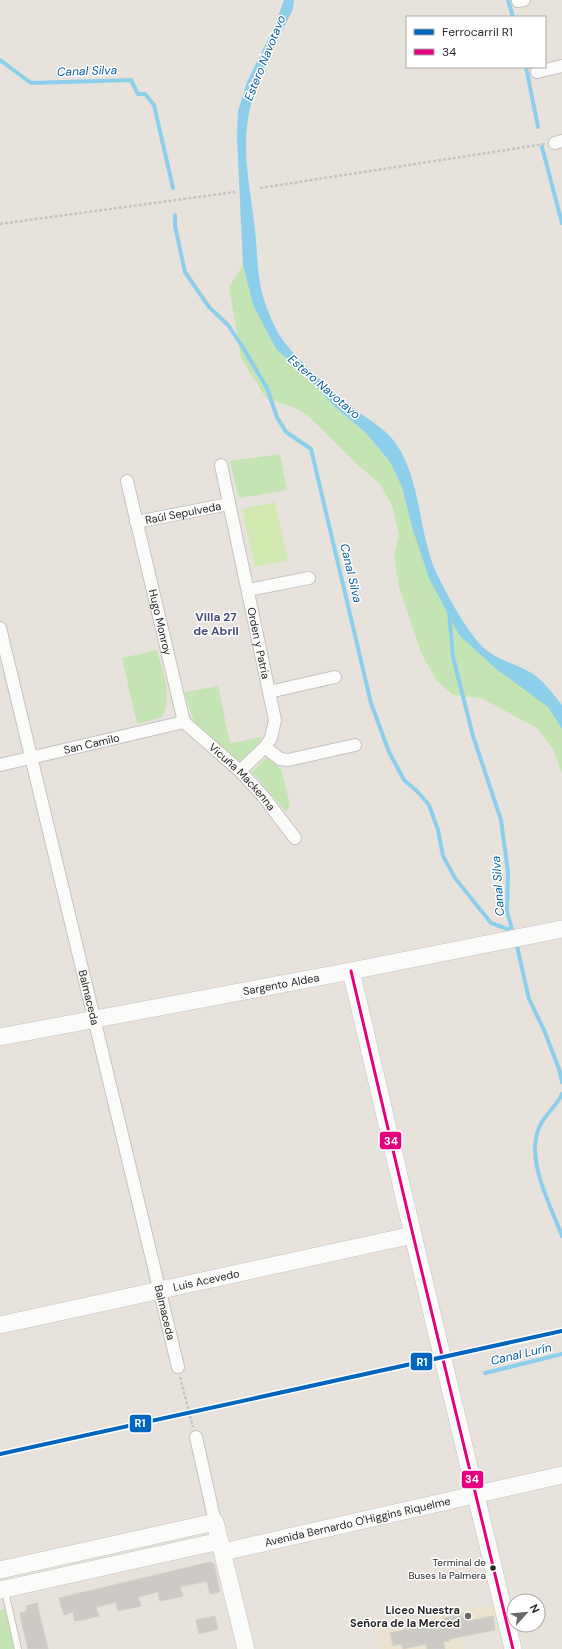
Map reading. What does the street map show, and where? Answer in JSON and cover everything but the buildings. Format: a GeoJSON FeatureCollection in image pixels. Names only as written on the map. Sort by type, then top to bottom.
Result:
{"type":"FeatureCollection","features":[{"type":"Feature","properties":{"kind":"main road","name":"Sargento Aldea"},"geometry":{"type":"LineString","coordinates":[[0,1037],[351,971],[562,929]]}},
{"type":"Feature","properties":{"kind":"main road"},"geometry":{"type":"LineString","coordinates":[[351,971],[474,1493],[513,1649]]}},
{"type":"Feature","properties":{"kind":"main road","name":"Luis Acevedo"},"geometry":{"type":"LineString","coordinates":[[0,1325],[413,1235]]}},
{"type":"Feature","properties":{"kind":"main road","name":"Avenida Bernardo O'Higgins Riquelme"},"geometry":{"type":"LineString","coordinates":[[2,1590],[562,1475]]}},
{"type":"Feature","properties":{"kind":"main road"},"geometry":{"type":"LineString","coordinates":[[0,1570],[215,1522],[246,1649]]}},
{"type":"Feature","properties":{"kind":"street"},"geometry":{"type":"LineString","coordinates":[[537,72],[562,66]]}},
{"type":"Feature","properties":{"kind":"street","name":"Orden y Patria"},"geometry":{"type":"LineString","coordinates":[[221,465],[275,720],[271,738],[265,747],[240,771]]}},
{"type":"Feature","properties":{"kind":"street","name":"Hugo Monroy"},"geometry":{"type":"LineString","coordinates":[[127,481],[184,722]]}},
{"type":"Feature","properties":{"kind":"street","name":"Raúl Sepulveda"},"geometry":{"type":"LineString","coordinates":[[136,522],[230,504]]}},
{"type":"Feature","properties":{"kind":"street"},"geometry":{"type":"LineString","coordinates":[[248,590],[309,578]]}},
{"type":"Feature","properties":{"kind":"street","name":"Balmaceda"},"geometry":{"type":"LineString","coordinates":[[0,628],[178,1368]]}},
{"type":"Feature","properties":{"kind":"street"},"geometry":{"type":"LineString","coordinates":[[269,692],[335,677]]}},
{"type":"Feature","properties":{"kind":"street","name":"San Camilo"},"geometry":{"type":"LineString","coordinates":[[0,765],[184,722]]}},
{"type":"Feature","properties":{"kind":"street","name":"Vicuña Mackenna"},"geometry":{"type":"LineString","coordinates":[[184,722],[240,771],[263,796],[295,838]]}},
{"type":"Feature","properties":{"kind":"street"},"geometry":{"type":"LineString","coordinates":[[265,747],[280,759],[288,760],[356,745]]}},
{"type":"Feature","properties":{"kind":"street"},"geometry":{"type":"LineString","coordinates":[[196,1437],[215,1522]]}},
{"type":"Feature","properties":{"kind":"lane"},"geometry":{"type":"LineString","coordinates":[[2,1590],[18,1649]]}},
{"type":"Feature","properties":{"kind":"path"},"geometry":{"type":"LineString","coordinates":[[260,188],[558,142]]}},
{"type":"Feature","properties":{"kind":"path"},"geometry":{"type":"LineString","coordinates":[[0,224],[235,192]]}},
{"type":"Feature","properties":{"kind":"path"},"geometry":{"type":"LineString","coordinates":[[178,1368],[196,1437]]}},
{"type":"Feature","properties":{"kind":"shaded area","name":"Liceo Nuestra Señora de la Merced"},"geometry":{"type":"Polygon","coordinates":[[[497,1603],[503,1630],[461,1639],[463,1649],[380,1649],[376,1628],[497,1603]]]}},
{"type":"Feature","properties":{"kind":"green space"},"geometry":{"type":"Polygon","coordinates":[[[243,265],[253,305],[276,349],[304,374],[335,407],[366,433],[390,462],[402,487],[412,527],[459,635],[548,707],[562,729],[562,773],[553,749],[537,728],[481,698],[453,695],[436,680],[421,652],[399,587],[394,556],[399,534],[392,505],[380,484],[360,467],[308,416],[293,407],[266,398],[241,358],[229,287],[243,265]]]}},
{"type":"Feature","properties":{"kind":"green space"},"geometry":{"type":"Polygon","coordinates":[[[280,454],[287,490],[239,498],[230,461],[280,454]]]}},
{"type":"Feature","properties":{"kind":"green space"},"geometry":{"type":"Polygon","coordinates":[[[275,502],[288,560],[255,567],[242,509],[275,502]]]}},
{"type":"Feature","properties":{"kind":"green space"},"geometry":{"type":"Polygon","coordinates":[[[157,650],[166,684],[167,701],[165,709],[162,717],[137,724],[122,658],[157,650]]]}},
{"type":"Feature","properties":{"kind":"green space"},"geometry":{"type":"Polygon","coordinates":[[[218,686],[230,743],[262,737],[256,747],[240,762],[194,722],[184,692],[218,686]]]}},
{"type":"Feature","properties":{"kind":"green space"},"geometry":{"type":"Polygon","coordinates":[[[267,757],[281,769],[290,805],[286,812],[252,772],[267,757]]]}},
{"type":"Feature","properties":{"kind":"green space"},"geometry":{"type":"Polygon","coordinates":[[[5,1608],[15,1649],[0,1649],[0,1610],[5,1608]]]}},
{"type":"Feature","properties":{"kind":"water","name":"Estero Navotavo"},"geometry":{"type":"Polygon","coordinates":[[[284,0],[294,0],[293,9],[260,77],[251,106],[246,133],[249,188],[255,229],[259,276],[261,290],[268,310],[280,336],[296,355],[338,395],[357,411],[384,430],[397,445],[405,460],[416,492],[426,542],[431,558],[437,574],[453,605],[467,628],[482,646],[494,655],[533,674],[547,686],[562,705],[562,729],[548,707],[495,668],[459,635],[429,578],[412,527],[402,487],[390,462],[366,433],[335,407],[304,374],[276,349],[253,305],[243,265],[237,137],[238,111],[247,82],[275,25],[284,0]]]}},
{"type":"Feature","properties":{"kind":"waterway"},"geometry":{"type":"LineString","coordinates":[[508,0],[513,16]]}},
{"type":"Feature","properties":{"kind":"waterway","name":"Canal Silva"},"geometry":{"type":"LineString","coordinates":[[0,60],[31,83],[131,80],[138,94],[145,94],[154,105],[173,188]]}},
{"type":"Feature","properties":{"kind":"waterway"},"geometry":{"type":"LineString","coordinates":[[526,68],[538,127]]}},
{"type":"Feature","properties":{"kind":"waterway"},"geometry":{"type":"LineString","coordinates":[[542,147],[562,223]]}},
{"type":"Feature","properties":{"kind":"waterway","name":"Canal Silva"},"geometry":{"type":"LineString","coordinates":[[175,215],[175,226],[185,272],[209,307],[228,325],[242,346],[267,388],[277,417],[286,432],[311,449],[371,703],[389,752],[404,780],[418,792],[429,805],[438,830],[443,856],[455,878],[491,923],[513,931]]}},
{"type":"Feature","properties":{"kind":"waterway","name":"Canal Silva"},"geometry":{"type":"LineString","coordinates":[[449,611],[453,657],[473,736],[501,820],[508,872],[507,911],[513,933]]}},
{"type":"Feature","properties":{"kind":"waterway","name":"Canal Silva"},"geometry":{"type":"LineString","coordinates":[[516,942],[529,999],[544,1030],[559,1069],[562,1082]]}},
{"type":"Feature","properties":{"kind":"waterway","name":"Canal Silva"},"geometry":{"type":"LineString","coordinates":[[562,1094],[558,1102],[542,1122],[537,1135],[535,1149],[536,1164],[540,1179],[562,1236]]}},
{"type":"Feature","properties":{"kind":"waterway","name":"Canal Lurín"},"geometry":{"type":"LineString","coordinates":[[485,1373],[562,1354]]}},
{"type":"Feature","properties":{"kind":"rail line","name":"R1"},"geometry":{"type":"LineString","coordinates":[[0,1454],[562,1331]]}},
{"type":"Feature","properties":{"kind":"transit line","name":"34"},"geometry":{"type":"LineString","coordinates":[[351,971],[513,1649]]}},
{"type":"Feature","properties":{"kind":"place","name":"Terminal de Buses la Palmera"},"geometry":{"type":"Point","coordinates":[493,1568]}},
{"type":"Feature","properties":{"kind":"place","name":"Liceo Nuestra Señora de la Merced"},"geometry":{"type":"Point","coordinates":[468,1616]}},
{"type":"Feature","properties":{"kind":"district","name":"Villa 27 de Abril"},"geometry":{"type":"Point","coordinates":[216,624]}}]}
